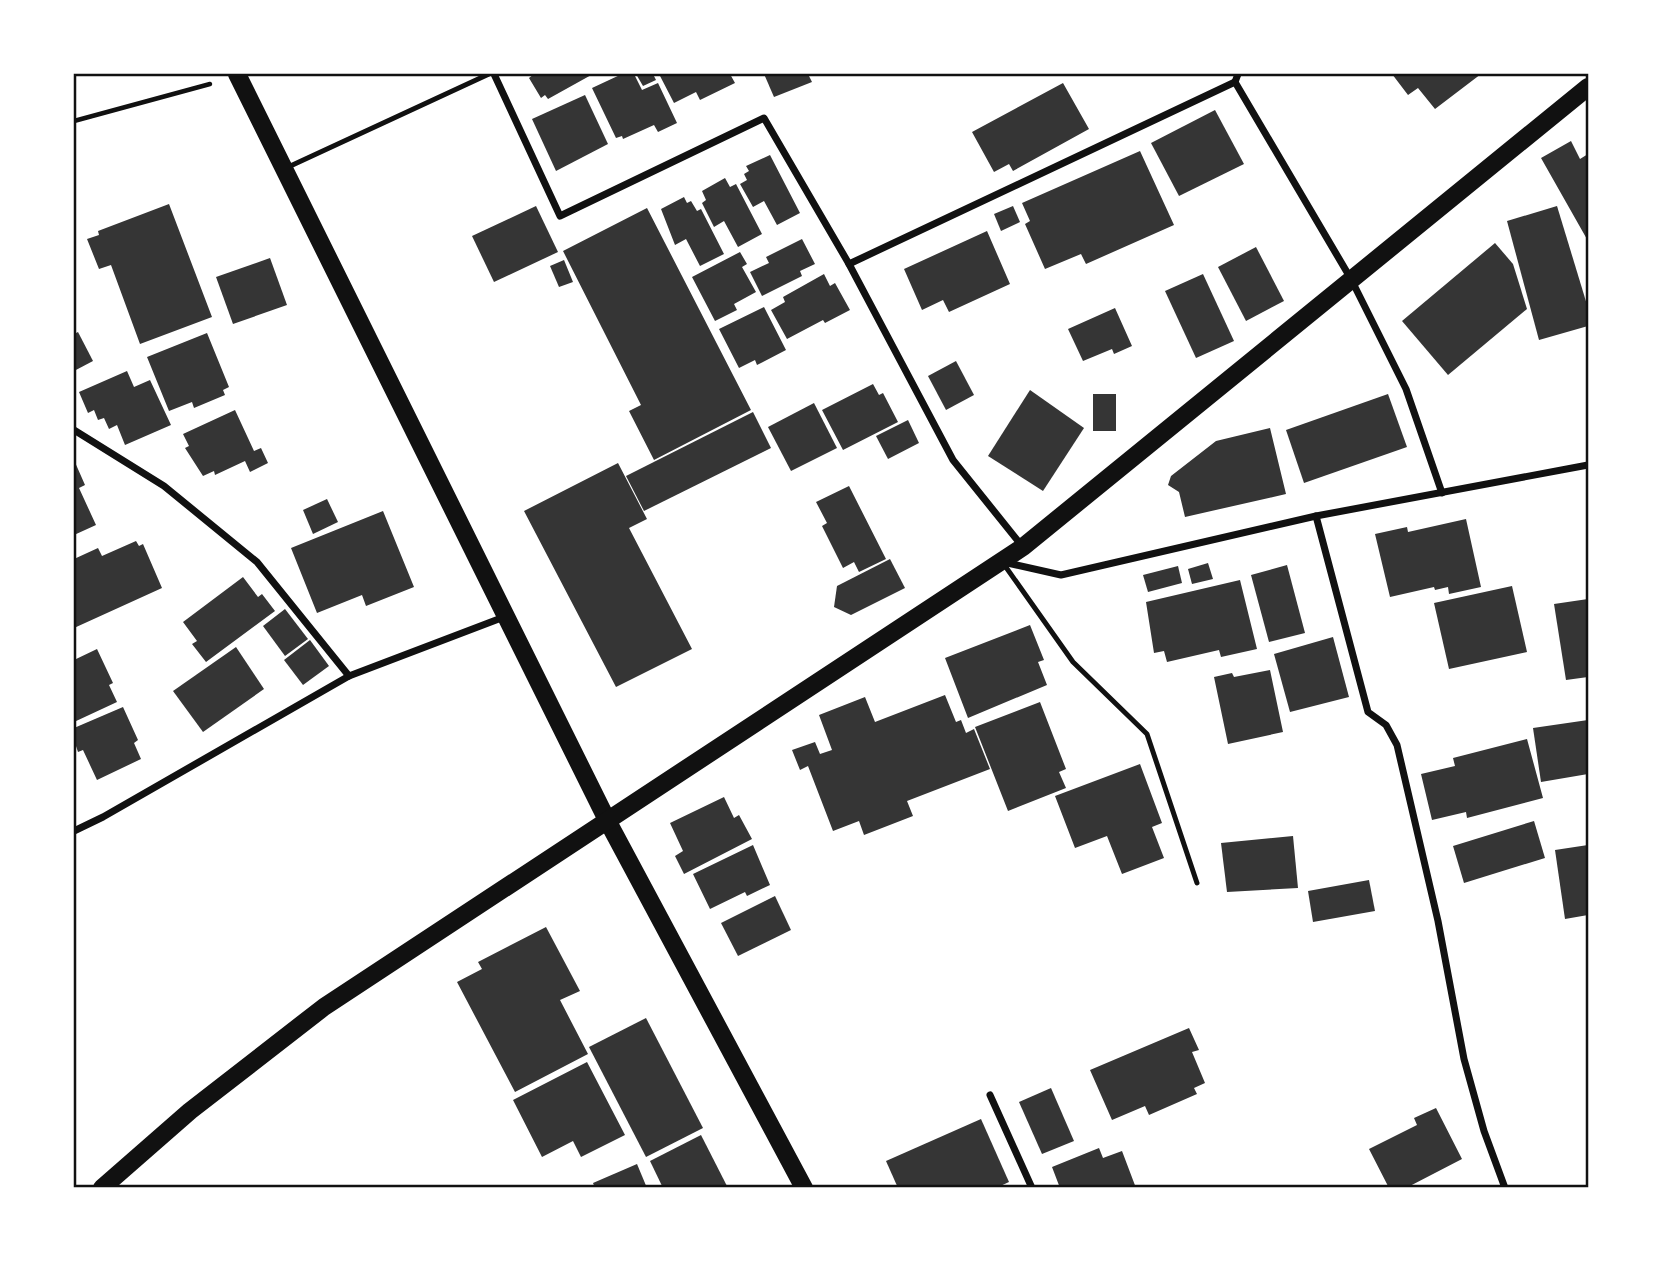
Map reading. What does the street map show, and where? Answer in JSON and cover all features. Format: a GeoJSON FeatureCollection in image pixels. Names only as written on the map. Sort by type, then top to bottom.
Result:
{"type":"FeatureCollection","features":[{"type":"Feature","properties":{"kind":"main road"},"geometry":{"type":"LineString","coordinates":[[238,75],[607,820],[804,1188]]}},
{"type":"Feature","properties":{"kind":"main road"},"geometry":{"type":"LineString","coordinates":[[102,1188],[190,1111],[324,1007],[1023,547],[1588,87]]}},
{"type":"Feature","properties":{"kind":"street"},"geometry":{"type":"LineString","coordinates":[[492,74],[560,216],[764,118],[849,264],[953,460],[1023,547]]}},
{"type":"Feature","properties":{"kind":"street"},"geometry":{"type":"LineString","coordinates":[[849,264],[1235,82],[1238,74]]}},
{"type":"Feature","properties":{"kind":"street"},"geometry":{"type":"LineString","coordinates":[[1235,82],[1351,279],[1406,389],[1442,493]]}},
{"type":"Feature","properties":{"kind":"street"},"geometry":{"type":"LineString","coordinates":[[74,430],[164,486],[257,562],[349,676]]}},
{"type":"Feature","properties":{"kind":"street"},"geometry":{"type":"LineString","coordinates":[[1002,562],[1061,575],[1316,516],[1588,465]]}},
{"type":"Feature","properties":{"kind":"street"},"geometry":{"type":"LineString","coordinates":[[1316,516],[1368,712],[1386,725],[1397,746],[1438,921],[1464,1059],[1484,1131],[1505,1188]]}},
{"type":"Feature","properties":{"kind":"street"},"geometry":{"type":"LineString","coordinates":[[74,831],[349,676],[506,616]]}},
{"type":"Feature","properties":{"kind":"street"},"geometry":{"type":"LineString","coordinates":[[990,1095],[1032,1188]]}},
{"type":"Feature","properties":{"kind":"lane"},"geometry":{"type":"LineString","coordinates":[[285,169],[492,74]]}},
{"type":"Feature","properties":{"kind":"lane"},"geometry":{"type":"LineString","coordinates":[[1002,562],[1073,662],[1147,734],[1197,883]]}},
{"type":"Feature","properties":{"kind":"path"},"geometry":{"type":"LineString","coordinates":[[74,121],[238,75]]}},
{"type":"Feature","properties":{"kind":"building"},"geometry":{"type":"Polygon","coordinates":[[[534,74],[593,74],[548,99],[545,95],[541,98],[529,78],[534,74]]]}},
{"type":"Feature","properties":{"kind":"building"},"geometry":{"type":"Polygon","coordinates":[[[622,74],[634,74],[642,90],[658,83],[677,123],[658,132],[654,125],[623,139],[622,136],[616,138],[592,88],[622,74]]]}},
{"type":"Feature","properties":{"kind":"building"},"geometry":{"type":"Polygon","coordinates":[[[636,74],[653,74],[656,80],[643,86],[636,74]]]}},
{"type":"Feature","properties":{"kind":"building"},"geometry":{"type":"Polygon","coordinates":[[[659,74],[730,74],[735,83],[700,100],[696,92],[674,103],[659,74]]]}},
{"type":"Feature","properties":{"kind":"building"},"geometry":{"type":"Polygon","coordinates":[[[764,74],[808,74],[812,82],[774,97],[764,74]]]}},
{"type":"Feature","properties":{"kind":"building"},"geometry":{"type":"Polygon","coordinates":[[[1392,74],[1481,74],[1435,109],[1418,88],[1408,95],[1392,74]]]}},
{"type":"Feature","properties":{"kind":"building"},"geometry":{"type":"Polygon","coordinates":[[[1063,83],[1089,129],[1013,171],[1009,164],[994,172],[972,132],[1063,83]]]}},
{"type":"Feature","properties":{"kind":"building"},"geometry":{"type":"Polygon","coordinates":[[[585,95],[608,144],[556,171],[532,119],[585,95]]]}},
{"type":"Feature","properties":{"kind":"building"},"geometry":{"type":"Polygon","coordinates":[[[1215,110],[1244,164],[1179,196],[1151,143],[1215,110]]]}},
{"type":"Feature","properties":{"kind":"building"},"geometry":{"type":"Polygon","coordinates":[[[1571,141],[1580,159],[1588,154],[1588,241],[1541,158],[1571,141]]]}},
{"type":"Feature","properties":{"kind":"building"},"geometry":{"type":"Polygon","coordinates":[[[1140,151],[1174,225],[1086,264],[1081,254],[1045,269],[1025,224],[1030,221],[1022,203],[1140,151]]]}},
{"type":"Feature","properties":{"kind":"building"},"geometry":{"type":"Polygon","coordinates":[[[770,155],[800,213],[777,225],[764,201],[753,207],[740,184],[747,180],[744,174],[749,171],[746,166],[770,155]]]}},
{"type":"Feature","properties":{"kind":"building"},"geometry":{"type":"Polygon","coordinates":[[[725,178],[730,187],[736,184],[762,234],[738,247],[724,221],[714,227],[702,203],[706,200],[702,191],[725,178]]]}},
{"type":"Feature","properties":{"kind":"building"},"geometry":{"type":"Polygon","coordinates":[[[684,197],[687,203],[691,201],[697,211],[701,209],[724,254],[700,266],[686,239],[675,245],[661,209],[684,197]]]}},
{"type":"Feature","properties":{"kind":"building"},"geometry":{"type":"Polygon","coordinates":[[[169,204],[212,317],[140,344],[111,265],[99,269],[87,239],[99,235],[98,231],[169,204]]]}},
{"type":"Feature","properties":{"kind":"building"},"geometry":{"type":"Polygon","coordinates":[[[536,206],[558,252],[494,282],[472,236],[536,206]]]}},
{"type":"Feature","properties":{"kind":"building"},"geometry":{"type":"Polygon","coordinates":[[[1013,206],[1020,222],[1001,231],[994,214],[1013,206]]]}},
{"type":"Feature","properties":{"kind":"building"},"geometry":{"type":"Polygon","coordinates":[[[1557,206],[1588,308],[1588,326],[1539,340],[1507,221],[1557,206]]]}},
{"type":"Feature","properties":{"kind":"building"},"geometry":{"type":"Polygon","coordinates":[[[647,208],[751,410],[654,460],[629,411],[641,405],[563,251],[647,208]]]}},
{"type":"Feature","properties":{"kind":"building"},"geometry":{"type":"Polygon","coordinates":[[[987,231],[1010,284],[949,312],[943,300],[922,310],[904,269],[987,231]]]}},
{"type":"Feature","properties":{"kind":"building"},"geometry":{"type":"Polygon","coordinates":[[[802,239],[815,264],[800,271],[802,276],[762,296],[750,272],[769,263],[766,257],[802,239]]]}},
{"type":"Feature","properties":{"kind":"building"},"geometry":{"type":"Polygon","coordinates":[[[1495,243],[1513,264],[1527,309],[1448,375],[1402,321],[1495,243]]]}},
{"type":"Feature","properties":{"kind":"building"},"geometry":{"type":"Polygon","coordinates":[[[1256,247],[1284,301],[1246,321],[1218,267],[1256,247]]]}},
{"type":"Feature","properties":{"kind":"building"},"geometry":{"type":"Polygon","coordinates":[[[740,252],[747,264],[742,267],[756,292],[734,304],[737,310],[715,321],[692,277],[740,252]]]}},
{"type":"Feature","properties":{"kind":"building"},"geometry":{"type":"Polygon","coordinates":[[[270,258],[287,305],[233,324],[216,277],[270,258]]]}},
{"type":"Feature","properties":{"kind":"building"},"geometry":{"type":"Polygon","coordinates":[[[564,260],[573,282],[559,287],[550,266],[564,260]]]}},
{"type":"Feature","properties":{"kind":"building"},"geometry":{"type":"Polygon","coordinates":[[[824,274],[830,286],[835,283],[850,310],[825,323],[823,320],[787,339],[771,310],[785,302],[783,297],[824,274]]]}},
{"type":"Feature","properties":{"kind":"building"},"geometry":{"type":"Polygon","coordinates":[[[1203,274],[1234,341],[1196,358],[1165,291],[1203,274]]]}},
{"type":"Feature","properties":{"kind":"building"},"geometry":{"type":"Polygon","coordinates":[[[764,307],[786,350],[757,365],[755,360],[739,368],[719,329],[764,307]]]}},
{"type":"Feature","properties":{"kind":"building"},"geometry":{"type":"Polygon","coordinates":[[[1115,308],[1132,346],[1114,354],[1112,349],[1083,361],[1068,329],[1115,308]]]}},
{"type":"Feature","properties":{"kind":"building"},"geometry":{"type":"Polygon","coordinates":[[[78,332],[93,361],[74,371],[74,334],[78,332]]]}},
{"type":"Feature","properties":{"kind":"building"},"geometry":{"type":"Polygon","coordinates":[[[207,333],[229,387],[223,390],[225,395],[194,408],[192,402],[169,411],[147,357],[207,333]]]}},
{"type":"Feature","properties":{"kind":"building"},"geometry":{"type":"Polygon","coordinates":[[[956,361],[974,395],[946,410],[928,376],[956,361]]]}},
{"type":"Feature","properties":{"kind":"building"},"geometry":{"type":"Polygon","coordinates":[[[127,371],[134,387],[150,380],[171,425],[125,445],[117,425],[109,429],[104,418],[98,420],[94,410],[88,413],[79,392],[127,371]]]}},
{"type":"Feature","properties":{"kind":"building"},"geometry":{"type":"Polygon","coordinates":[[[873,384],[879,395],[883,393],[898,422],[843,450],[822,410],[873,384]]]}},
{"type":"Feature","properties":{"kind":"building"},"geometry":{"type":"Polygon","coordinates":[[[1030,390],[1084,428],[1043,491],[988,456],[1030,390]]]}},
{"type":"Feature","properties":{"kind":"building"},"geometry":{"type":"Polygon","coordinates":[[[1093,394],[1116,394],[1116,431],[1093,431],[1093,394]]]}},
{"type":"Feature","properties":{"kind":"building"},"geometry":{"type":"Polygon","coordinates":[[[1388,394],[1407,447],[1304,483],[1286,430],[1388,394]]]}},
{"type":"Feature","properties":{"kind":"building"},"geometry":{"type":"Polygon","coordinates":[[[814,403],[837,448],[791,471],[768,427],[814,403]]]}},
{"type":"Feature","properties":{"kind":"building"},"geometry":{"type":"Polygon","coordinates":[[[235,410],[254,451],[261,448],[268,463],[250,472],[245,461],[215,475],[214,471],[203,476],[185,448],[189,446],[183,434],[235,410]]]}},
{"type":"Feature","properties":{"kind":"building"},"geometry":{"type":"Polygon","coordinates":[[[753,412],[771,448],[644,511],[626,476],[753,412]]]}},
{"type":"Feature","properties":{"kind":"building"},"geometry":{"type":"Polygon","coordinates":[[[908,420],[919,443],[888,459],[876,436],[908,420]]]}},
{"type":"Feature","properties":{"kind":"building"},"geometry":{"type":"Polygon","coordinates":[[[1270,428],[1286,494],[1185,517],[1179,492],[1168,485],[1171,476],[1216,441],[1270,428]]]}},
{"type":"Feature","properties":{"kind":"building"},"geometry":{"type":"Polygon","coordinates":[[[74,460],[85,485],[79,488],[96,525],[74,535],[74,460]]]}},
{"type":"Feature","properties":{"kind":"building"},"geometry":{"type":"Polygon","coordinates":[[[618,463],[647,519],[629,528],[692,649],[616,687],[524,511],[618,463]]]}},
{"type":"Feature","properties":{"kind":"building"},"geometry":{"type":"Polygon","coordinates":[[[849,486],[886,559],[859,572],[854,562],[843,568],[822,526],[827,523],[816,502],[849,486]]]}},
{"type":"Feature","properties":{"kind":"building"},"geometry":{"type":"Polygon","coordinates":[[[327,499],[338,522],[313,534],[303,510],[327,499]]]}},
{"type":"Feature","properties":{"kind":"building"},"geometry":{"type":"Polygon","coordinates":[[[383,511],[414,587],[366,606],[362,595],[317,613],[291,548],[383,511]]]}},
{"type":"Feature","properties":{"kind":"building"},"geometry":{"type":"Polygon","coordinates":[[[1466,519],[1481,587],[1449,594],[1448,587],[1435,590],[1434,587],[1390,597],[1375,534],[1407,527],[1408,532],[1466,519]]]}},
{"type":"Feature","properties":{"kind":"building"},"geometry":{"type":"Polygon","coordinates":[[[136,541],[139,546],[143,544],[162,588],[74,628],[74,559],[98,548],[102,556],[136,541]]]}},
{"type":"Feature","properties":{"kind":"building"},"geometry":{"type":"Polygon","coordinates":[[[890,559],[905,588],[851,615],[834,607],[837,586],[890,559]]]}},
{"type":"Feature","properties":{"kind":"building"},"geometry":{"type":"Polygon","coordinates":[[[1208,563],[1213,579],[1192,584],[1188,569],[1208,563]]]}},
{"type":"Feature","properties":{"kind":"building"},"geometry":{"type":"Polygon","coordinates":[[[1287,565],[1305,633],[1269,642],[1251,575],[1287,565]]]}},
{"type":"Feature","properties":{"kind":"building"},"geometry":{"type":"Polygon","coordinates":[[[1178,566],[1182,583],[1148,592],[1143,575],[1178,566]]]}},
{"type":"Feature","properties":{"kind":"building"},"geometry":{"type":"Polygon","coordinates":[[[243,577],[258,597],[262,594],[275,611],[206,662],[192,644],[197,641],[183,622],[243,577]]]}},
{"type":"Feature","properties":{"kind":"building"},"geometry":{"type":"Polygon","coordinates":[[[1240,580],[1257,649],[1221,657],[1219,650],[1167,662],[1164,651],[1154,653],[1146,602],[1240,580]]]}},
{"type":"Feature","properties":{"kind":"building"},"geometry":{"type":"Polygon","coordinates":[[[1512,586],[1527,652],[1449,669],[1434,603],[1512,586]]]}},
{"type":"Feature","properties":{"kind":"building"},"geometry":{"type":"Polygon","coordinates":[[[1588,599],[1588,677],[1566,680],[1554,604],[1588,599]]]}},
{"type":"Feature","properties":{"kind":"building"},"geometry":{"type":"Polygon","coordinates":[[[285,609],[308,639],[285,656],[263,626],[285,609]]]}},
{"type":"Feature","properties":{"kind":"building"},"geometry":{"type":"Polygon","coordinates":[[[1030,625],[1044,660],[1038,662],[1047,685],[968,718],[945,658],[1030,625]]]}},
{"type":"Feature","properties":{"kind":"building"},"geometry":{"type":"Polygon","coordinates":[[[1333,637],[1349,697],[1290,712],[1274,654],[1333,637]]]}},
{"type":"Feature","properties":{"kind":"building"},"geometry":{"type":"Polygon","coordinates":[[[310,640],[329,666],[303,685],[284,660],[310,640]]]}},
{"type":"Feature","properties":{"kind":"building"},"geometry":{"type":"Polygon","coordinates":[[[236,647],[264,689],[203,732],[173,691],[236,647]]]}},
{"type":"Feature","properties":{"kind":"building"},"geometry":{"type":"Polygon","coordinates":[[[97,649],[113,683],[109,685],[117,702],[74,722],[74,660],[97,649]]]}},
{"type":"Feature","properties":{"kind":"building"},"geometry":{"type":"Polygon","coordinates":[[[1270,670],[1283,732],[1228,744],[1214,677],[1232,673],[1234,677],[1270,670]]]}},
{"type":"Feature","properties":{"kind":"building"},"geometry":{"type":"Polygon","coordinates":[[[945,695],[956,722],[961,720],[966,733],[974,729],[990,769],[907,801],[913,816],[864,835],[859,821],[833,831],[808,766],[800,770],[792,750],[815,742],[820,754],[832,750],[819,715],[865,697],[875,722],[945,695]]]}},
{"type":"Feature","properties":{"kind":"building"},"geometry":{"type":"Polygon","coordinates":[[[1040,702],[1066,769],[1059,772],[1066,788],[1008,811],[975,727],[1040,702]]]}},
{"type":"Feature","properties":{"kind":"building"},"geometry":{"type":"Polygon","coordinates":[[[123,707],[138,740],[134,743],[141,759],[97,780],[83,750],[78,752],[74,728],[123,707]]]}},
{"type":"Feature","properties":{"kind":"building"},"geometry":{"type":"Polygon","coordinates":[[[1588,720],[1588,774],[1541,782],[1533,728],[1588,720]]]}},
{"type":"Feature","properties":{"kind":"building"},"geometry":{"type":"Polygon","coordinates":[[[1527,739],[1543,798],[1467,818],[1466,812],[1432,820],[1421,774],[1455,766],[1453,758],[1527,739]]]}},
{"type":"Feature","properties":{"kind":"building"},"geometry":{"type":"Polygon","coordinates":[[[1140,764],[1162,823],[1152,827],[1164,858],[1122,874],[1107,836],[1075,848],[1055,796],[1140,764]]]}},
{"type":"Feature","properties":{"kind":"building"},"geometry":{"type":"Polygon","coordinates":[[[724,797],[734,818],[739,815],[752,839],[684,874],[675,856],[683,851],[670,823],[724,797]]]}},
{"type":"Feature","properties":{"kind":"building"},"geometry":{"type":"Polygon","coordinates":[[[1534,821],[1545,858],[1464,883],[1453,846],[1534,821]]]}},
{"type":"Feature","properties":{"kind":"building"},"geometry":{"type":"Polygon","coordinates":[[[1293,836],[1298,888],[1227,892],[1221,843],[1293,836]]]}},
{"type":"Feature","properties":{"kind":"building"},"geometry":{"type":"Polygon","coordinates":[[[753,845],[770,885],[747,896],[745,892],[710,909],[693,874],[753,845]]]}},
{"type":"Feature","properties":{"kind":"building"},"geometry":{"type":"Polygon","coordinates":[[[1588,845],[1588,915],[1565,919],[1555,850],[1588,845]]]}},
{"type":"Feature","properties":{"kind":"building"},"geometry":{"type":"Polygon","coordinates":[[[1369,880],[1375,911],[1313,922],[1308,891],[1369,880]]]}},
{"type":"Feature","properties":{"kind":"building"},"geometry":{"type":"Polygon","coordinates":[[[775,896],[791,930],[738,956],[721,923],[775,896]]]}},
{"type":"Feature","properties":{"kind":"building"},"geometry":{"type":"Polygon","coordinates":[[[546,927],[580,991],[560,1000],[588,1054],[515,1092],[457,982],[482,969],[478,962],[546,927]]]}},
{"type":"Feature","properties":{"kind":"building"},"geometry":{"type":"Polygon","coordinates":[[[646,1018],[703,1128],[646,1157],[589,1047],[646,1018]]]}},
{"type":"Feature","properties":{"kind":"building"},"geometry":{"type":"Polygon","coordinates":[[[1189,1028],[1199,1050],[1192,1052],[1205,1083],[1194,1088],[1197,1094],[1149,1115],[1145,1106],[1112,1120],[1090,1070],[1189,1028]]]}},
{"type":"Feature","properties":{"kind":"building"},"geometry":{"type":"Polygon","coordinates":[[[587,1062],[625,1135],[581,1157],[573,1141],[542,1157],[513,1100],[587,1062]]]}},
{"type":"Feature","properties":{"kind":"building"},"geometry":{"type":"Polygon","coordinates":[[[1051,1088],[1074,1141],[1042,1154],[1019,1102],[1051,1088]]]}},
{"type":"Feature","properties":{"kind":"building"},"geometry":{"type":"Polygon","coordinates":[[[1436,1108],[1462,1159],[1406,1188],[1389,1188],[1369,1149],[1417,1125],[1414,1118],[1436,1108]]]}},
{"type":"Feature","properties":{"kind":"building"},"geometry":{"type":"Polygon","coordinates":[[[981,1119],[1009,1182],[996,1188],[898,1188],[886,1161],[981,1119]]]}},
{"type":"Feature","properties":{"kind":"building"},"geometry":{"type":"Polygon","coordinates":[[[701,1135],[728,1188],[663,1188],[650,1161],[701,1135]]]}},
{"type":"Feature","properties":{"kind":"building"},"geometry":{"type":"Polygon","coordinates":[[[1099,1148],[1103,1158],[1122,1151],[1136,1188],[1060,1188],[1052,1167],[1099,1148]]]}},
{"type":"Feature","properties":{"kind":"building"},"geometry":{"type":"Polygon","coordinates":[[[637,1164],[647,1188],[595,1188],[593,1183],[637,1164]]]}}]}
